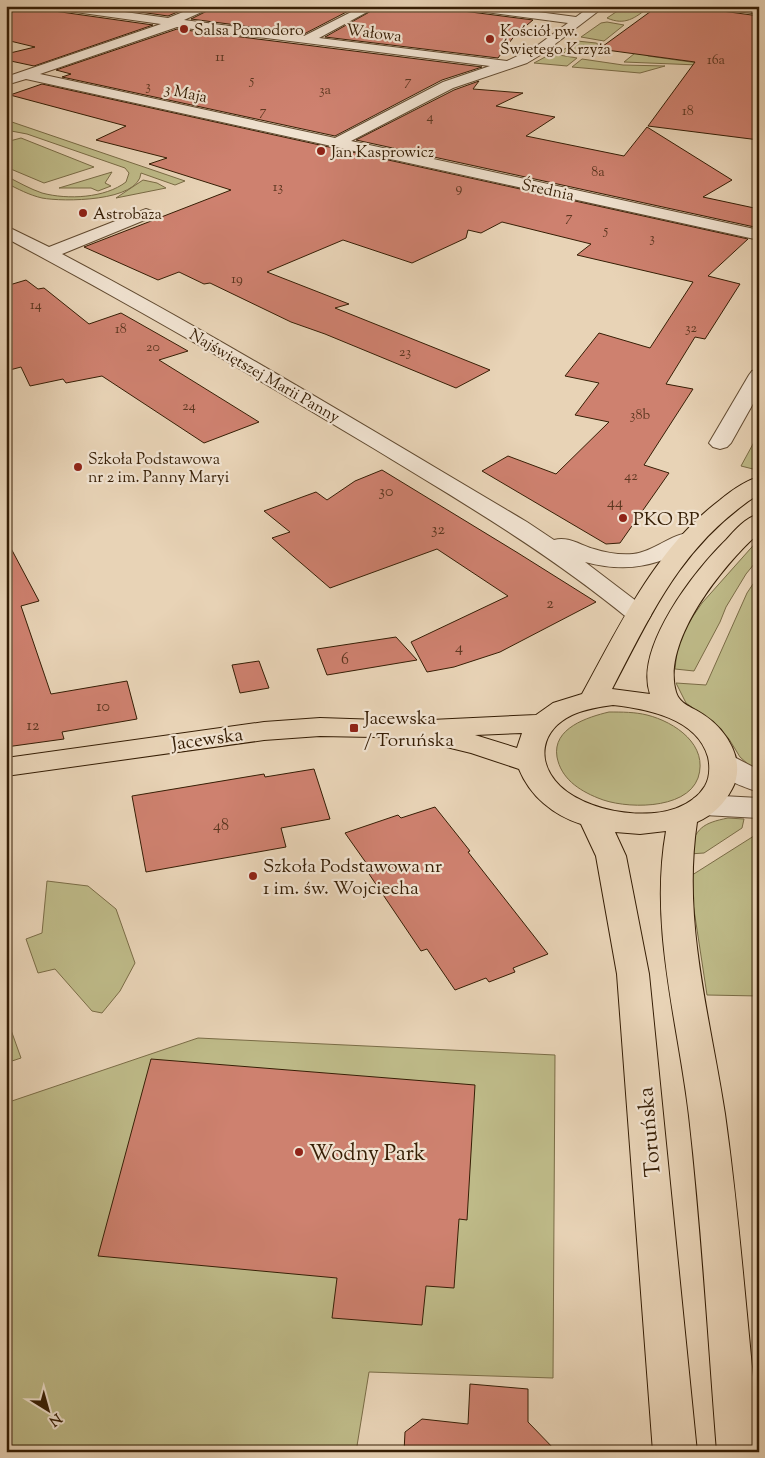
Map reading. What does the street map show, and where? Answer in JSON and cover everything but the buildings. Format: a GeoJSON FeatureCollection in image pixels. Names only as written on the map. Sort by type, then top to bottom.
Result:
{"type":"FeatureCollection","features":[{"type":"Feature","properties":{"kind":"main road"},"geometry":{"type":"LineString","coordinates":[[593,699],[639,616],[672,562],[711,518],[759,484]]}},
{"type":"Feature","properties":{"kind":"main road"},"geometry":{"type":"LineString","coordinates":[[670,708],[662,691],[662,673],[671,633],[678,619],[713,567],[744,532],[759,521]]}},
{"type":"Feature","properties":{"kind":"main road"},"geometry":{"type":"LineString","coordinates":[[613,697],[634,698],[670,708],[687,716],[712,738],[720,750],[724,764],[724,775],[714,796],[694,811],[650,824],[612,822],[593,817],[563,803],[549,791],[542,784],[531,763],[530,752],[534,736],[543,723],[556,712],[573,704],[613,697]]}},
{"type":"Feature","properties":{"kind":"main road","name":"Jacewska"},"geometry":{"type":"LineString","coordinates":[[6,768],[264,730],[320,727],[410,730],[543,723]]}},
{"type":"Feature","properties":{"kind":"main road","name":"Jacewska"},"geometry":{"type":"LineString","coordinates":[[410,730],[476,745],[531,763]]}},
{"type":"Feature","properties":{"kind":"main road"},"geometry":{"type":"LineString","coordinates":[[694,811],[675,860],[678,926],[707,1115],[739,1452]]}},
{"type":"Feature","properties":{"kind":"main road","name":"Toruńska"},"geometry":{"type":"LineString","coordinates":[[593,817],[611,856],[633,974],[675,1452]]}},
{"type":"Feature","properties":{"kind":"street","name":"Wałowa"},"geometry":{"type":"LineString","coordinates":[[56,6],[306,40],[442,72],[511,65]]}},
{"type":"Feature","properties":{"kind":"street"},"geometry":{"type":"LineString","coordinates":[[6,81],[172,22],[209,6]]}},
{"type":"Feature","properties":{"kind":"street"},"geometry":{"type":"LineString","coordinates":[[306,40],[372,6]]}},
{"type":"Feature","properties":{"kind":"street"},"geometry":{"type":"LineString","coordinates":[[463,6],[579,21]]}},
{"type":"Feature","properties":{"kind":"street"},"geometry":{"type":"LineString","coordinates":[[337,143],[442,72],[511,65],[538,51],[599,6]]}},
{"type":"Feature","properties":{"kind":"street"},"geometry":{"type":"LineString","coordinates":[[723,6],[759,11]]}},
{"type":"Feature","properties":{"kind":"street","name":"3 Maja"},"geometry":{"type":"LineString","coordinates":[[27,75],[337,143]]}},
{"type":"Feature","properties":{"kind":"street","name":"Średnia"},"geometry":{"type":"LineString","coordinates":[[337,143],[759,235]]}},
{"type":"Feature","properties":{"kind":"street"},"geometry":{"type":"LineString","coordinates":[[48,254],[146,214]]}},
{"type":"Feature","properties":{"kind":"street","name":"Najświętszej Marii Panny"},"geometry":{"type":"LineString","coordinates":[[6,231],[132,298],[258,370],[519,527],[596,580],[639,616]]}},
{"type":"Feature","properties":{"kind":"street"},"geometry":{"type":"LineString","coordinates":[[720,443],[759,375]]}},
{"type":"Feature","properties":{"kind":"street","name":"Najświętszej Marii Panny"},"geometry":{"type":"LineString","coordinates":[[519,527],[592,557],[619,561],[634,561],[654,557],[690,540]]}},
{"type":"Feature","properties":{"kind":"street"},"geometry":{"type":"LineString","coordinates":[[724,764],[759,782]]}},
{"type":"Feature","properties":{"kind":"street"},"geometry":{"type":"LineString","coordinates":[[694,811],[759,808]]}},
{"type":"Feature","properties":{"kind":"shaded area"},"geometry":{"type":"Polygon","coordinates":[[[625,6],[649,7],[630,20],[619,21],[607,18],[625,6]]]}},
{"type":"Feature","properties":{"kind":"shaded area"},"geometry":{"type":"Polygon","coordinates":[[[607,22],[624,25],[604,41],[581,37],[601,23],[607,22]]]}},
{"type":"Feature","properties":{"kind":"shaded area"},"geometry":{"type":"Polygon","coordinates":[[[577,41],[598,44],[585,55],[560,52],[577,41]]]}},
{"type":"Feature","properties":{"kind":"shaded area"},"geometry":{"type":"Polygon","coordinates":[[[640,49],[648,56],[698,63],[698,65],[624,62],[640,49]]]}},
{"type":"Feature","properties":{"kind":"shaded area"},"geometry":{"type":"Polygon","coordinates":[[[559,55],[577,58],[567,66],[534,63],[547,56],[559,55]]]}},
{"type":"Feature","properties":{"kind":"shaded area"},"geometry":{"type":"Polygon","coordinates":[[[582,59],[623,65],[665,66],[640,73],[572,67],[582,59]]]}},
{"type":"Feature","properties":{"kind":"shaded area"},"geometry":{"type":"Polygon","coordinates":[[[6,120],[185,181],[175,185],[141,173],[137,183],[128,190],[98,198],[52,199],[24,192],[6,183],[6,176],[42,193],[74,197],[108,191],[126,182],[129,173],[125,168],[27,134],[6,130],[6,120]]]}},
{"type":"Feature","properties":{"kind":"shaded area"},"geometry":{"type":"Polygon","coordinates":[[[21,138],[94,167],[44,183],[6,167],[6,142],[21,138]]]}},
{"type":"Feature","properties":{"kind":"shaded area"},"geometry":{"type":"Polygon","coordinates":[[[112,172],[105,183],[111,186],[98,191],[91,188],[59,188],[112,172]]]}},
{"type":"Feature","properties":{"kind":"shaded area"},"geometry":{"type":"Polygon","coordinates":[[[143,180],[157,183],[166,188],[116,198],[143,180]]]}},
{"type":"Feature","properties":{"kind":"shaded area"},"geometry":{"type":"Polygon","coordinates":[[[759,433],[759,469],[741,466],[759,433]]]}},
{"type":"Feature","properties":{"kind":"shaded area"},"geometry":{"type":"Polygon","coordinates":[[[759,539],[759,558],[746,574],[726,607],[694,671],[675,669],[678,642],[687,625],[702,603],[759,539]]]}},
{"type":"Feature","properties":{"kind":"shaded area"},"geometry":{"type":"Polygon","coordinates":[[[759,575],[759,774],[740,757],[729,739],[715,724],[686,703],[676,683],[706,685],[747,593],[759,575]]]}},
{"type":"Feature","properties":{"kind":"shaded area"},"geometry":{"type":"Polygon","coordinates":[[[609,712],[638,713],[658,718],[678,729],[687,737],[699,755],[700,766],[698,778],[691,789],[681,797],[668,802],[637,805],[622,804],[598,798],[577,787],[566,777],[557,757],[557,747],[560,738],[566,731],[582,721],[609,712]]]}},
{"type":"Feature","properties":{"kind":"shaded area"},"geometry":{"type":"Polygon","coordinates":[[[728,818],[744,819],[742,828],[704,853],[689,854],[694,838],[701,828],[712,822],[728,818]]]}},
{"type":"Feature","properties":{"kind":"shaded area"},"geometry":{"type":"Polygon","coordinates":[[[759,834],[759,996],[707,995],[689,877],[759,834]]]}},
{"type":"Feature","properties":{"kind":"shaded area"},"geometry":{"type":"Polygon","coordinates":[[[47,881],[88,886],[116,909],[135,963],[120,991],[102,1013],[92,1011],[55,969],[38,973],[26,939],[42,933],[47,881]]]}},
{"type":"Feature","properties":{"kind":"shaded area"},"geometry":{"type":"Polygon","coordinates":[[[6,1016],[21,1058],[6,1063],[6,1016]]]}},
{"type":"Feature","properties":{"kind":"shaded area"},"geometry":{"type":"Polygon","coordinates":[[[198,1038],[555,1055],[553,1378],[369,1372],[356,1452],[6,1452],[6,1103],[198,1038]]]}},
{"type":"Feature","properties":{"kind":"place","name":"Salsa Pomodoro"},"geometry":{"type":"Point","coordinates":[184,29]}},
{"type":"Feature","properties":{"kind":"place","name":"Kościół pw. Świętego Krzyża"},"geometry":{"type":"Point","coordinates":[490,39]}},
{"type":"Feature","properties":{"kind":"place","name":"Jan Kasprowicz"},"geometry":{"type":"Point","coordinates":[321,151]}},
{"type":"Feature","properties":{"kind":"place","name":"Astrobaza"},"geometry":{"type":"Point","coordinates":[83,213]}},
{"type":"Feature","properties":{"kind":"place","name":"Szkoła Podstawowa nr 2 im. Panny Maryi"},"geometry":{"type":"Point","coordinates":[78,467]}},
{"type":"Feature","properties":{"kind":"place","name":"PKO BP"},"geometry":{"type":"Point","coordinates":[623,518]}},
{"type":"Feature","properties":{"kind":"place","name":"Jacewska / Toruńska"},"geometry":{"type":"Point","coordinates":[354,728]}},
{"type":"Feature","properties":{"kind":"place","name":"Szkoła Podstawowa nr 1 im. św. Wojciecha"},"geometry":{"type":"Point","coordinates":[253,876]}},
{"type":"Feature","properties":{"kind":"place","name":"Wodny Park"},"geometry":{"type":"Point","coordinates":[299,1152]}}]}
